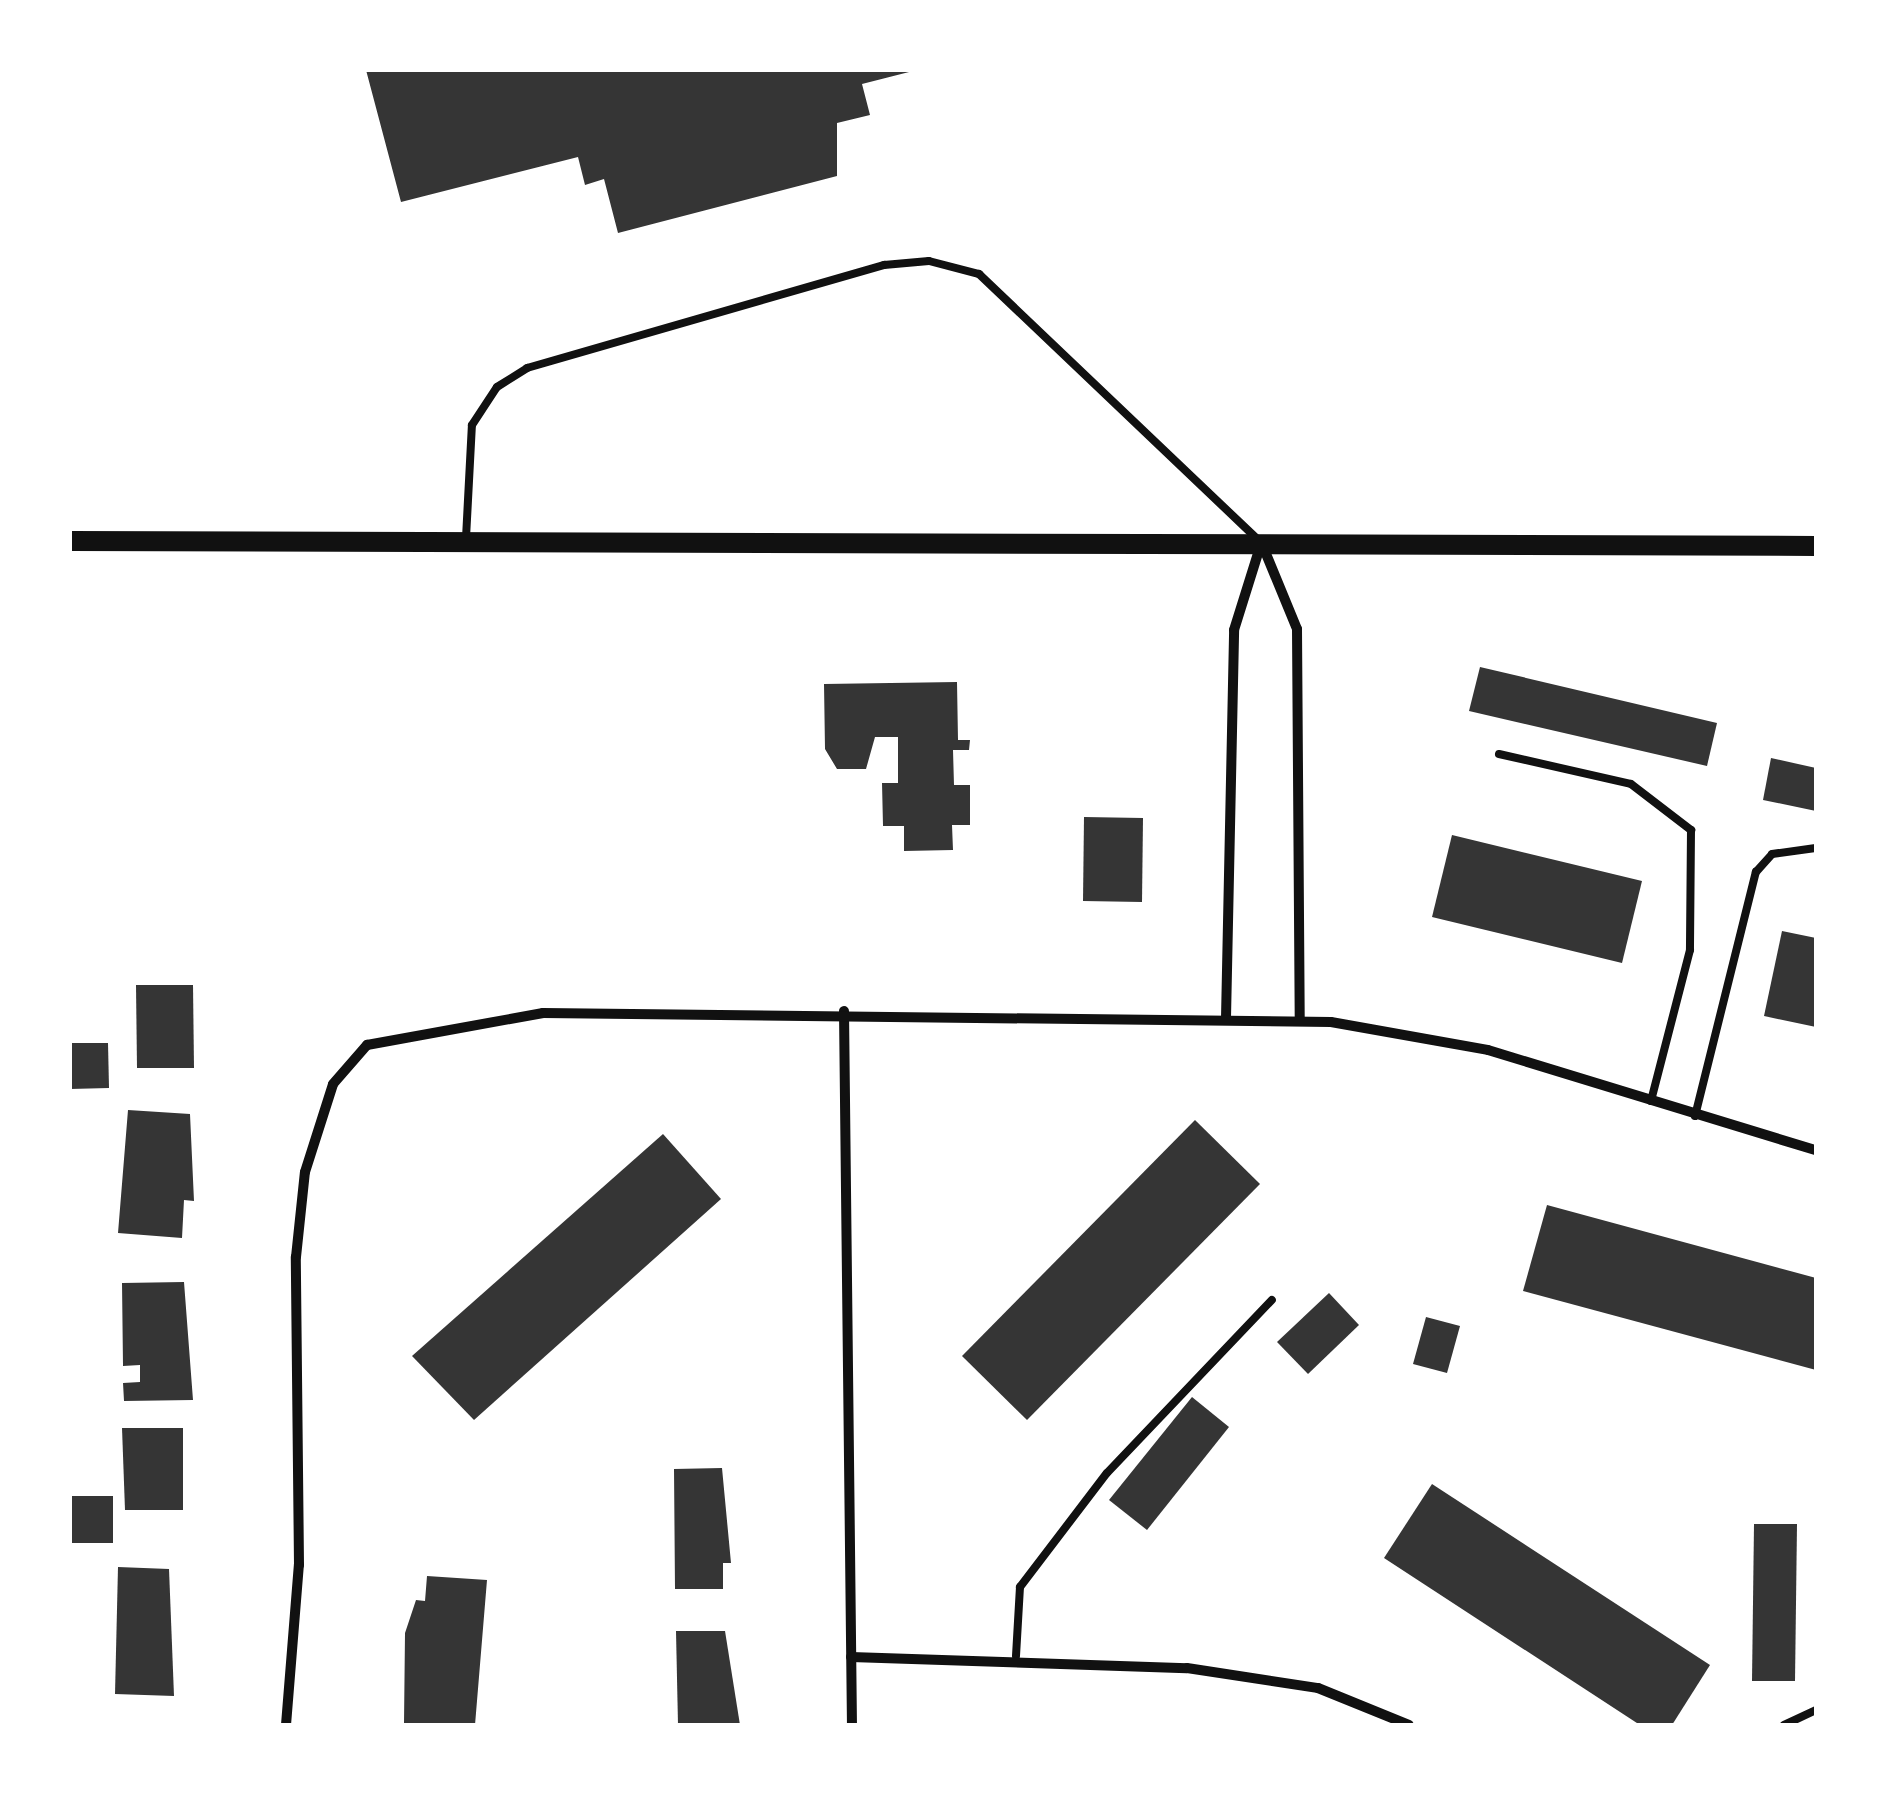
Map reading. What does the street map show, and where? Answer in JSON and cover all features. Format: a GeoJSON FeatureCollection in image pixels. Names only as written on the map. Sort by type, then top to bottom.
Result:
{"type":"FeatureCollection","features":[{"type":"Feature","properties":{"kind":"main road"},"geometry":{"type":"LineString","coordinates":[[70,541],[466,538],[1816,546]]}},
{"type":"Feature","properties":{"kind":"street"},"geometry":{"type":"LineString","coordinates":[[1226,1018],[1234,630],[1261,543]]}},
{"type":"Feature","properties":{"kind":"street"},"geometry":{"type":"LineString","coordinates":[[1261,543],[1297,629],[1300,1021]]}},
{"type":"Feature","properties":{"kind":"street"},"geometry":{"type":"LineString","coordinates":[[844,1011],[852,1725]]}},
{"type":"Feature","properties":{"kind":"street"},"geometry":{"type":"LineString","coordinates":[[286,1725],[305,1172],[333,1084],[367,1044],[543,1013],[844,1011],[1300,1021],[1488,1050],[1816,1150]]}},
{"type":"Feature","properties":{"kind":"street"},"geometry":{"type":"LineString","coordinates":[[851,1656],[1016,1656],[1293,1682],[1409,1725]]}},
{"type":"Feature","properties":{"kind":"lane"},"geometry":{"type":"LineString","coordinates":[[466,538],[472,425],[512,377],[567,351],[929,260],[979,274],[1261,543]]}},
{"type":"Feature","properties":{"kind":"lane"},"geometry":{"type":"LineString","coordinates":[[1499,754],[1632,784],[1691,830],[1690,950],[1651,1101]]}},
{"type":"Feature","properties":{"kind":"lane"},"geometry":{"type":"LineString","coordinates":[[1695,1116],[1756,872],[1772,854],[1816,848]]}},
{"type":"Feature","properties":{"kind":"lane"},"geometry":{"type":"LineString","coordinates":[[1016,1656],[1020,1588],[1107,1473],[1272,1300]]}},
{"type":"Feature","properties":{"kind":"lane"},"geometry":{"type":"LineString","coordinates":[[1784,1725],[1816,1710]]}},
{"type":"Feature","properties":{"kind":"building"},"geometry":{"type":"Polygon","coordinates":[[[366,70],[913,71],[862,84],[870,115],[837,123],[837,176],[618,233],[604,179],[585,185],[578,157],[401,202],[366,70]]]}},
{"type":"Feature","properties":{"kind":"building"},"geometry":{"type":"Polygon","coordinates":[[[1480,667],[1717,723],[1707,766],[1469,711],[1480,667]]]}},
{"type":"Feature","properties":{"kind":"building"},"geometry":{"type":"Polygon","coordinates":[[[957,682],[958,740],[970,740],[969,750],[953,750],[954,785],[970,785],[970,825],[952,825],[953,850],[904,851],[904,826],[883,826],[882,783],[898,783],[898,737],[875,737],[866,769],[837,769],[825,749],[824,684],[957,682]]]}},
{"type":"Feature","properties":{"kind":"building"},"geometry":{"type":"Polygon","coordinates":[[[1771,758],[1816,768],[1816,811],[1763,800],[1771,758]]]}},
{"type":"Feature","properties":{"kind":"building"},"geometry":{"type":"Polygon","coordinates":[[[1084,817],[1143,818],[1142,902],[1083,901],[1084,817]]]}},
{"type":"Feature","properties":{"kind":"building"},"geometry":{"type":"Polygon","coordinates":[[[1452,835],[1642,881],[1622,963],[1432,917],[1452,835]]]}},
{"type":"Feature","properties":{"kind":"building"},"geometry":{"type":"Polygon","coordinates":[[[1782,931],[1816,938],[1816,1027],[1764,1016],[1782,931]]]}},
{"type":"Feature","properties":{"kind":"building"},"geometry":{"type":"Polygon","coordinates":[[[136,985],[193,985],[194,1068],[137,1068],[136,985]]]}},
{"type":"Feature","properties":{"kind":"building"},"geometry":{"type":"Polygon","coordinates":[[[70,1043],[108,1043],[109,1088],[70,1089],[70,1043]]]}},
{"type":"Feature","properties":{"kind":"building"},"geometry":{"type":"Polygon","coordinates":[[[128,1110],[190,1114],[194,1201],[184,1200],[182,1238],[118,1233],[128,1110]]]}},
{"type":"Feature","properties":{"kind":"building"},"geometry":{"type":"Polygon","coordinates":[[[1195,1120],[1260,1184],[1027,1420],[962,1356],[1195,1120]]]}},
{"type":"Feature","properties":{"kind":"building"},"geometry":{"type":"Polygon","coordinates":[[[663,1134],[721,1199],[474,1420],[412,1356],[663,1134]]]}},
{"type":"Feature","properties":{"kind":"building"},"geometry":{"type":"Polygon","coordinates":[[[1547,1205],[1816,1278],[1816,1370],[1523,1291],[1547,1205]]]}},
{"type":"Feature","properties":{"kind":"building"},"geometry":{"type":"Polygon","coordinates":[[[184,1282],[193,1400],[124,1401],[123,1383],[140,1382],[140,1365],[123,1366],[122,1283],[184,1282]]]}},
{"type":"Feature","properties":{"kind":"building"},"geometry":{"type":"Polygon","coordinates":[[[1329,1293],[1359,1325],[1308,1374],[1277,1342],[1329,1293]]]}},
{"type":"Feature","properties":{"kind":"building"},"geometry":{"type":"Polygon","coordinates":[[[1426,1317],[1460,1326],[1447,1373],[1413,1364],[1426,1317]]]}},
{"type":"Feature","properties":{"kind":"building"},"geometry":{"type":"Polygon","coordinates":[[[1192,1397],[1229,1427],[1147,1530],[1109,1500],[1192,1397]]]}},
{"type":"Feature","properties":{"kind":"building"},"geometry":{"type":"Polygon","coordinates":[[[122,1428],[183,1428],[183,1510],[125,1510],[122,1428]]]}},
{"type":"Feature","properties":{"kind":"building"},"geometry":{"type":"Polygon","coordinates":[[[722,1468],[731,1563],[723,1563],[723,1589],[675,1589],[674,1469],[722,1468]]]}},
{"type":"Feature","properties":{"kind":"building"},"geometry":{"type":"Polygon","coordinates":[[[1432,1484],[1710,1665],[1672,1725],[1640,1725],[1384,1558],[1432,1484]]]}},
{"type":"Feature","properties":{"kind":"building"},"geometry":{"type":"Polygon","coordinates":[[[70,1496],[113,1496],[113,1543],[70,1543],[70,1496]]]}},
{"type":"Feature","properties":{"kind":"building"},"geometry":{"type":"Polygon","coordinates":[[[1754,1524],[1797,1524],[1795,1681],[1752,1681],[1754,1524]]]}},
{"type":"Feature","properties":{"kind":"building"},"geometry":{"type":"Polygon","coordinates":[[[118,1567],[169,1569],[174,1696],[115,1694],[118,1567]]]}},
{"type":"Feature","properties":{"kind":"building"},"geometry":{"type":"Polygon","coordinates":[[[427,1576],[487,1580],[475,1725],[404,1723],[405,1633],[416,1600],[425,1601],[427,1576]]]}},
{"type":"Feature","properties":{"kind":"building"},"geometry":{"type":"Polygon","coordinates":[[[676,1631],[725,1631],[740,1725],[678,1725],[676,1631]]]}}]}
